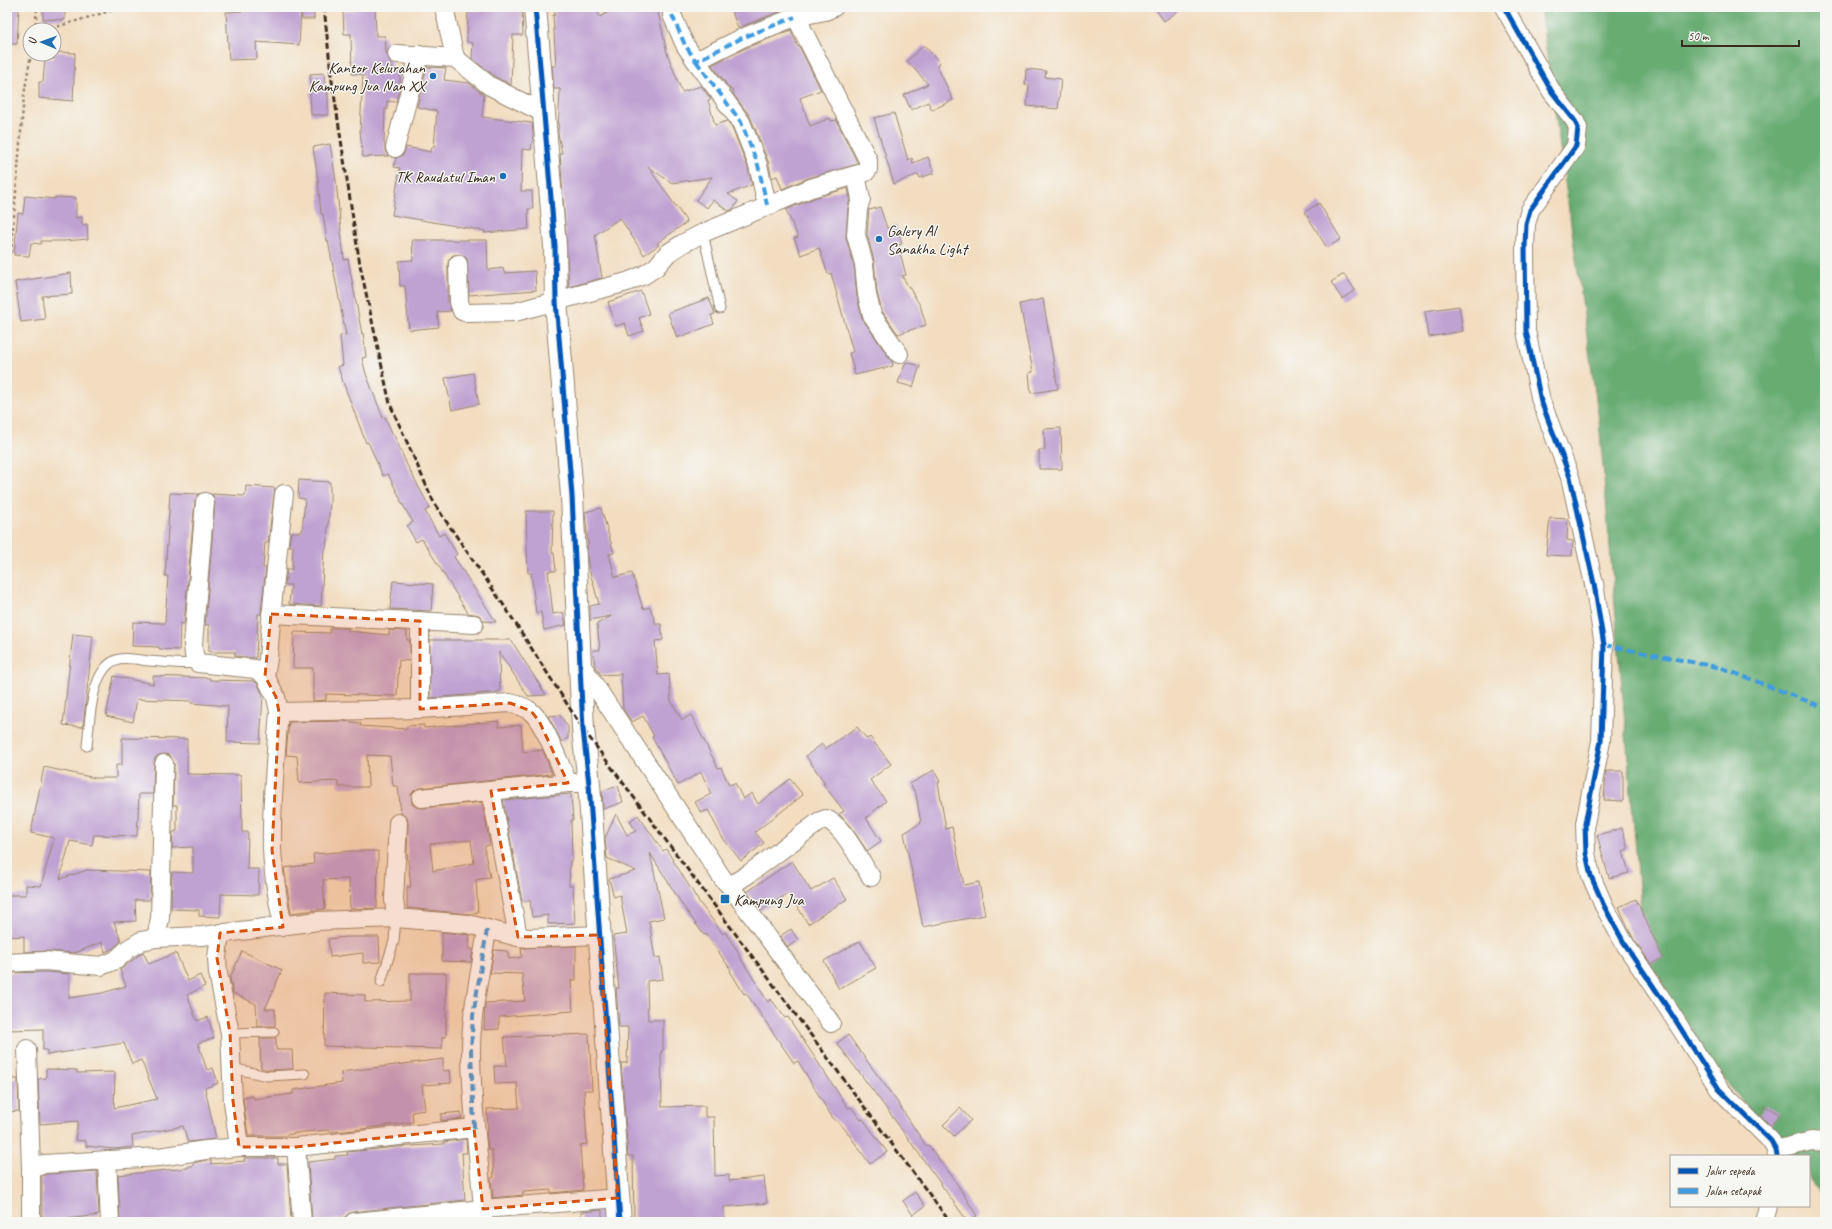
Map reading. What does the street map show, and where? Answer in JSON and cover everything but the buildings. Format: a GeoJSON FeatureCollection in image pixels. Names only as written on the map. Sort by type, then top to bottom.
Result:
{"type":"FeatureCollection","features":[{"type":"Feature","properties":{"kind":"street"},"geometry":{"type":"LineString","coordinates":[[444,7],[454,58]]}},
{"type":"Feature","properties":{"kind":"street"},"geometry":{"type":"LineString","coordinates":[[535,7],[555,246],[556,301],[572,496],[583,729],[589,784],[620,1222]]}},
{"type":"Feature","properties":{"kind":"street"},"geometry":{"type":"LineString","coordinates":[[696,61],[793,12],[825,11],[834,7]]}},
{"type":"Feature","properties":{"kind":"street"},"geometry":{"type":"LineString","coordinates":[[1504,7],[1552,92],[1575,121],[1578,128],[1576,146],[1530,210],[1526,224],[1526,331],[1542,401],[1570,477],[1594,584],[1604,644],[1601,740],[1585,824],[1586,853],[1591,876],[1604,906],[1623,941],[1719,1089],[1771,1140],[1777,1153],[1811,1141],[1825,1142]]}},
{"type":"Feature","properties":{"kind":"street"},"geometry":{"type":"LineString","coordinates":[[458,264],[458,296],[462,311],[468,313],[516,312],[610,288],[644,275],[656,267],[673,250],[703,233],[767,205],[811,188],[866,172],[868,169],[868,160],[793,12]]}},
{"type":"Feature","properties":{"kind":"street"},"geometry":{"type":"LineString","coordinates":[[672,15],[685,45],[741,122],[758,165],[767,205]]}},
{"type":"Feature","properties":{"kind":"street"},"geometry":{"type":"LineString","coordinates":[[397,54],[454,58],[490,86],[544,113]]}},
{"type":"Feature","properties":{"kind":"street"},"geometry":{"type":"LineString","coordinates":[[395,148],[419,55]]}},
{"type":"Feature","properties":{"kind":"street"},"geometry":{"type":"LineString","coordinates":[[856,175],[861,192],[856,235],[864,264],[867,295],[872,315],[899,354]]}},
{"type":"Feature","properties":{"kind":"street"},"geometry":{"type":"LineString","coordinates":[[265,676],[268,659],[271,614],[284,494]]}},
{"type":"Feature","properties":{"kind":"street"},"geometry":{"type":"LineString","coordinates":[[205,502],[193,644],[194,655],[198,663],[255,669],[265,676],[276,697],[279,712],[272,797],[272,850],[276,893],[283,927]]}},
{"type":"Feature","properties":{"kind":"street"},"geometry":{"type":"LineString","coordinates":[[271,614],[474,624]]}},
{"type":"Feature","properties":{"kind":"street"},"geometry":{"type":"LineString","coordinates":[[420,621],[420,709]]}},
{"type":"Feature","properties":{"kind":"street"},"geometry":{"type":"LineString","coordinates":[[580,664],[719,872],[831,1023]]}},
{"type":"Feature","properties":{"kind":"street"},"geometry":{"type":"LineString","coordinates":[[279,712],[420,709],[510,703],[531,711],[540,721],[568,783]]}},
{"type":"Feature","properties":{"kind":"street"},"geometry":{"type":"LineString","coordinates":[[156,938],[160,918],[164,764]]}},
{"type":"Feature","properties":{"kind":"street"},"geometry":{"type":"LineString","coordinates":[[421,798],[568,783],[589,784]]}},
{"type":"Feature","properties":{"kind":"street"},"geometry":{"type":"LineString","coordinates":[[492,791],[518,937]]}},
{"type":"Feature","properties":{"kind":"street"},"geometry":{"type":"LineString","coordinates":[[730,886],[750,874],[820,821],[826,819],[838,828],[871,877]]}},
{"type":"Feature","properties":{"kind":"street"},"geometry":{"type":"LineString","coordinates":[[396,918],[394,899],[398,823]]}},
{"type":"Feature","properties":{"kind":"street"},"geometry":{"type":"LineString","coordinates":[[7,963],[45,961],[101,966],[116,960],[140,941],[156,938],[202,936],[283,927],[318,921],[396,918],[468,924],[487,930],[529,938],[600,935]]}},
{"type":"Feature","properties":{"kind":"street"},"geometry":{"type":"LineString","coordinates":[[483,1215],[474,1128],[471,1050],[473,1023],[487,930]]}},
{"type":"Feature","properties":{"kind":"street"},"geometry":{"type":"LineString","coordinates":[[220,933],[217,958],[218,973],[230,1033],[233,1101],[239,1147]]}},
{"type":"Feature","properties":{"kind":"street"},"geometry":{"type":"LineString","coordinates":[[27,1049],[31,1168],[31,1222]]}},
{"type":"Feature","properties":{"kind":"street"},"geometry":{"type":"LineString","coordinates":[[31,1168],[44,1164],[159,1157],[239,1147],[296,1146],[474,1128]]}},
{"type":"Feature","properties":{"kind":"street"},"geometry":{"type":"LineString","coordinates":[[296,1146],[302,1222]]}},
{"type":"Feature","properties":{"kind":"street"},"geometry":{"type":"LineString","coordinates":[[107,1160],[110,1222]]}},
{"type":"Feature","properties":{"kind":"street"},"geometry":{"type":"LineString","coordinates":[[354,1222],[483,1215],[618,1198]]}},
{"type":"Feature","properties":{"kind":"street"},"geometry":{"type":"LineString","coordinates":[[1764,1222],[1768,1207]]}},
{"type":"Feature","properties":{"kind":"lane"},"geometry":{"type":"LineString","coordinates":[[703,233],[720,309]]}},
{"type":"Feature","properties":{"kind":"lane"},"geometry":{"type":"LineString","coordinates":[[87,746],[94,691],[100,675],[106,665],[119,659],[187,665],[198,663]]}},
{"type":"Feature","properties":{"kind":"lane"},"geometry":{"type":"LineString","coordinates":[[381,982],[394,941],[396,918]]}},
{"type":"Feature","properties":{"kind":"lane"},"geometry":{"type":"LineString","coordinates":[[230,1033],[274,1032]]}},
{"type":"Feature","properties":{"kind":"lane"},"geometry":{"type":"LineString","coordinates":[[232,1068],[267,1076],[305,1074]]}},
{"type":"Feature","properties":{"kind":"path"},"geometry":{"type":"LineString","coordinates":[[35,22],[37,7]]}},
{"type":"Feature","properties":{"kind":"path"},"geometry":{"type":"LineString","coordinates":[[62,25],[123,7]]}},
{"type":"Feature","properties":{"kind":"path"},"geometry":{"type":"LineString","coordinates":[[11,253],[24,95],[30,62]]}},
{"type":"Feature","properties":{"kind":"highlighted area"},"geometry":{"type":"Polygon","coordinates":[[[271,614],[420,621],[420,709],[510,703],[531,711],[539,721],[568,783],[491,791],[518,937],[599,935],[618,1198],[483,1209],[474,1128],[296,1147],[239,1147],[233,1101],[230,1033],[217,958],[220,933],[283,927],[272,850],[279,712],[276,697],[265,676],[271,614]]]}},
{"type":"Feature","properties":{"kind":"green space"},"geometry":{"type":"Polygon","coordinates":[[[1540,7],[1825,7],[1825,1198],[1810,1181],[1810,1155],[1788,1155],[1648,990],[1599,420],[1540,7]]]}},
{"type":"Feature","properties":{"kind":"railway"},"geometry":{"type":"LineString","coordinates":[[324,7],[331,74],[360,265],[390,404],[435,505],[507,610],[583,729],[950,1222]]}},
{"type":"Feature","properties":{"kind":"marked path"},"geometry":{"type":"LineString","coordinates":[[672,15],[685,45],[696,61],[742,38],[795,17]]}},
{"type":"Feature","properties":{"kind":"marked path"},"geometry":{"type":"LineString","coordinates":[[696,61],[741,122],[758,165],[767,205]]}},
{"type":"Feature","properties":{"kind":"marked path"},"geometry":{"type":"LineString","coordinates":[[1604,645],[1722,668],[1825,708]]}},
{"type":"Feature","properties":{"kind":"marked path"},"geometry":{"type":"LineString","coordinates":[[474,1128],[471,1050],[473,1016],[487,930]]}},
{"type":"Feature","properties":{"kind":"cycle path"},"geometry":{"type":"LineString","coordinates":[[535,7],[555,246],[556,301],[572,496],[583,729],[589,784],[620,1222]]}},
{"type":"Feature","properties":{"kind":"cycle path"},"geometry":{"type":"LineString","coordinates":[[1504,7],[1552,92],[1575,121],[1578,128],[1576,146],[1530,210],[1526,224],[1526,331],[1541,401],[1570,477],[1594,584],[1604,645],[1601,741],[1585,824],[1586,853],[1591,876],[1604,906],[1623,941],[1719,1089],[1771,1141],[1777,1155]]}},
{"type":"Feature","properties":{"kind":"place","name":"Kantor Kelurahan Kampung Jua Nan XX"},"geometry":{"type":"Point","coordinates":[433,76]}},
{"type":"Feature","properties":{"kind":"place","name":"TK Raudatul Iman"},"geometry":{"type":"Point","coordinates":[503,176]}},
{"type":"Feature","properties":{"kind":"place","name":"Galery Al Sanakha Light"},"geometry":{"type":"Point","coordinates":[879,239]}},
{"type":"Feature","properties":{"kind":"place","name":"Kampung Jua"},"geometry":{"type":"Point","coordinates":[725,899]}}]}
